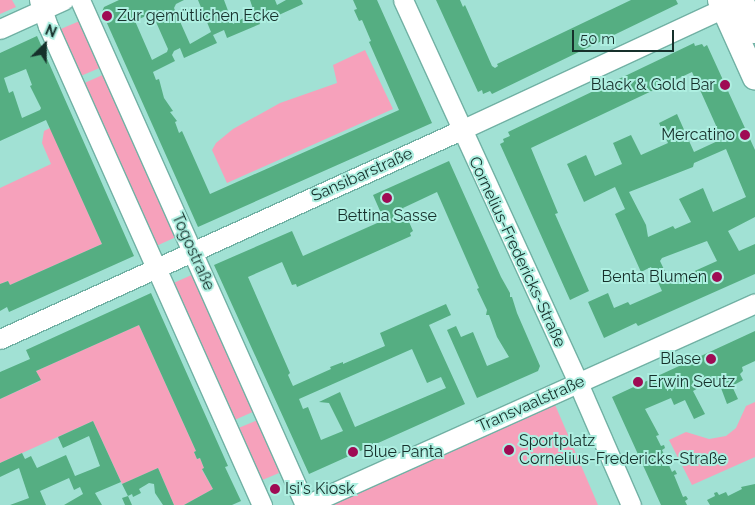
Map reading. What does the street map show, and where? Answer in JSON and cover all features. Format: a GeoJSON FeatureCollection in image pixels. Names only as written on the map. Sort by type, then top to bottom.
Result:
{"type":"FeatureCollection","features":[{"type":"Feature","properties":{"kind":"main road"},"geometry":{"type":"LineString","coordinates":[[728,3],[755,31]]}},
{"type":"Feature","properties":{"kind":"main road"},"geometry":{"type":"LineString","coordinates":[[728,3],[755,78]]}},
{"type":"Feature","properties":{"kind":"street"},"geometry":{"type":"LineString","coordinates":[[0,29],[41,5],[64,0]]}},
{"type":"Feature","properties":{"kind":"street","name":"Togostraße"},"geometry":{"type":"LineString","coordinates":[[80,0],[306,505]]}},
{"type":"Feature","properties":{"kind":"street","name":"Cornelius-Fredericks-Straße"},"geometry":{"type":"LineString","coordinates":[[403,0],[578,383],[631,505]]}},
{"type":"Feature","properties":{"kind":"street","name":"Sansibarstraße"},"geometry":{"type":"LineString","coordinates":[[0,339],[461,130],[728,3]]}},
{"type":"Feature","properties":{"kind":"street"},"geometry":{"type":"LineString","coordinates":[[41,5],[156,269],[262,505]]}},
{"type":"Feature","properties":{"kind":"street","name":"Transvaalstraße"},"geometry":{"type":"LineString","coordinates":[[306,505],[755,303]]}},
{"type":"Feature","properties":{"kind":"shaded area"},"geometry":{"type":"Polygon","coordinates":[[[0,0],[12,0],[16,7],[0,14],[0,0]]]}},
{"type":"Feature","properties":{"kind":"shaded area"},"geometry":{"type":"Polygon","coordinates":[[[82,20],[102,67],[79,77],[59,30],[82,20]]]}},
{"type":"Feature","properties":{"kind":"shaded area"},"geometry":{"type":"Polygon","coordinates":[[[365,50],[393,109],[227,183],[212,150],[216,143],[233,129],[280,103],[337,83],[333,65],[365,50]]]}},
{"type":"Feature","properties":{"kind":"shaded area"},"geometry":{"type":"Polygon","coordinates":[[[107,73],[179,236],[153,247],[81,85],[107,73]]]}},
{"type":"Feature","properties":{"kind":"shaded area"},"geometry":{"type":"Polygon","coordinates":[[[50,128],[102,244],[10,285],[8,281],[0,284],[0,188],[51,164],[42,143],[44,131],[50,128]]]}},
{"type":"Feature","properties":{"kind":"shaded area"},"geometry":{"type":"Polygon","coordinates":[[[196,273],[257,410],[230,422],[169,285],[196,273]]]}},
{"type":"Feature","properties":{"kind":"shaded area"},"geometry":{"type":"Polygon","coordinates":[[[139,325],[196,451],[194,452],[197,459],[200,458],[204,468],[202,470],[213,489],[184,505],[174,505],[158,468],[122,484],[93,421],[0,463],[0,399],[40,381],[36,371],[139,325]]]}},
{"type":"Feature","properties":{"kind":"shaded area","name":"Sportplatz Cornelius-Fredericks-Straße"},"geometry":{"type":"Polygon","coordinates":[[[553,400],[598,505],[335,505],[334,500],[553,400]]]}},
{"type":"Feature","properties":{"kind":"shaded area"},"geometry":{"type":"Polygon","coordinates":[[[755,402],[755,457],[692,485],[669,440],[686,432],[709,439],[726,436],[736,428],[746,406],[755,402]]]}},
{"type":"Feature","properties":{"kind":"shaded area"},"geometry":{"type":"Polygon","coordinates":[[[260,419],[282,468],[278,470],[279,473],[260,481],[236,429],[260,419]]]}},
{"type":"Feature","properties":{"kind":"building"},"geometry":{"type":"Polygon","coordinates":[[[119,0],[184,0],[176,4],[174,8],[190,44],[211,32],[198,0],[224,0],[233,24],[254,12],[250,0],[275,0],[277,5],[286,0],[301,0],[303,4],[270,19],[267,11],[257,16],[260,24],[227,38],[224,30],[213,35],[217,43],[184,58],[180,48],[174,51],[172,55],[175,61],[153,72],[156,80],[159,79],[164,98],[173,111],[170,112],[177,121],[175,122],[179,133],[182,131],[210,194],[399,110],[369,42],[371,41],[362,20],[359,21],[354,10],[357,9],[353,0],[377,0],[432,123],[198,227],[102,12],[104,7],[119,0]],[[152,13],[135,21],[152,60],[167,52],[168,49],[152,13]]]}},
{"type":"Feature","properties":{"kind":"building"},"geometry":{"type":"Polygon","coordinates":[[[436,0],[460,0],[463,7],[465,5],[492,66],[495,68],[498,66],[497,64],[631,0],[676,0],[678,4],[492,94],[490,91],[483,94],[482,90],[478,92],[436,0]]]}},
{"type":"Feature","properties":{"kind":"building"},"geometry":{"type":"Polygon","coordinates":[[[37,36],[134,256],[9,312],[7,307],[0,311],[0,284],[8,281],[10,285],[102,244],[46,120],[0,141],[0,53],[37,36]],[[26,69],[4,78],[9,93],[13,91],[22,118],[41,108],[30,86],[32,85],[26,69]]]}},
{"type":"Feature","properties":{"kind":"building"},"geometry":{"type":"Polygon","coordinates":[[[694,43],[695,46],[702,44],[704,47],[707,45],[755,150],[755,217],[728,231],[739,251],[755,244],[755,274],[638,326],[636,323],[604,338],[588,302],[608,293],[614,308],[628,302],[630,305],[662,291],[651,267],[641,272],[615,214],[625,209],[615,187],[584,202],[567,164],[586,155],[595,176],[622,164],[613,143],[631,135],[641,155],[668,143],[659,123],[677,114],[694,152],[722,139],[692,72],[531,148],[558,213],[555,214],[589,291],[570,300],[500,144],[504,142],[503,139],[510,136],[508,132],[694,43]],[[726,149],[694,163],[693,167],[629,192],[646,225],[648,237],[673,226],[675,229],[691,222],[679,199],[703,188],[713,212],[746,197],[726,149]],[[707,241],[662,258],[660,261],[670,282],[717,261],[707,241]]]}},
{"type":"Feature","properties":{"kind":"building"},"geometry":{"type":"Polygon","coordinates":[[[449,161],[510,293],[510,297],[512,297],[540,366],[538,371],[477,398],[447,330],[456,326],[461,337],[473,332],[487,366],[509,357],[497,337],[489,315],[486,315],[487,310],[477,289],[479,288],[437,192],[403,208],[413,231],[410,233],[411,236],[297,287],[296,284],[292,285],[282,262],[248,277],[290,373],[288,375],[293,386],[331,369],[330,367],[343,362],[343,364],[385,346],[380,333],[446,304],[451,315],[429,325],[465,404],[309,474],[214,265],[292,231],[303,256],[384,220],[373,195],[449,161]],[[412,349],[299,399],[303,409],[308,407],[321,440],[343,431],[329,403],[319,402],[340,392],[355,427],[446,388],[441,377],[427,383],[412,349]]]}},
{"type":"Feature","properties":{"kind":"building"},"geometry":{"type":"Polygon","coordinates":[[[151,293],[228,466],[225,467],[241,501],[232,505],[184,505],[213,489],[202,469],[204,468],[200,458],[197,459],[194,452],[196,451],[139,325],[36,371],[41,380],[0,399],[0,372],[30,359],[26,350],[151,293]]]}},
{"type":"Feature","properties":{"kind":"building"},"geometry":{"type":"Polygon","coordinates":[[[755,331],[755,361],[742,367],[743,371],[740,374],[743,380],[732,386],[738,399],[727,404],[718,380],[714,379],[693,391],[705,414],[694,419],[685,400],[674,405],[671,398],[645,409],[659,435],[656,436],[661,446],[664,445],[665,448],[662,450],[672,472],[675,470],[677,474],[674,475],[683,497],[686,496],[688,499],[685,501],[687,505],[661,505],[612,397],[755,331]]]}},
{"type":"Feature","properties":{"kind":"building"},"geometry":{"type":"Polygon","coordinates":[[[93,421],[121,482],[95,493],[102,505],[64,505],[83,494],[80,487],[74,490],[69,478],[40,491],[46,505],[10,505],[29,498],[19,468],[0,477],[0,463],[22,453],[25,459],[31,456],[37,468],[66,455],[75,476],[100,466],[89,436],[63,448],[58,437],[93,421]]]}},
{"type":"Feature","properties":{"kind":"building"},"geometry":{"type":"Polygon","coordinates":[[[158,468],[174,505],[163,505],[155,493],[154,484],[149,483],[139,489],[141,493],[133,497],[132,494],[128,496],[122,484],[158,468]]]}},
{"type":"Feature","properties":{"kind":"building"},"geometry":{"type":"Polygon","coordinates":[[[755,484],[755,505],[710,505],[707,500],[715,496],[714,493],[717,492],[719,495],[726,492],[728,496],[742,489],[741,487],[755,484]]]}},
{"type":"Feature","properties":{"kind":"building"},"geometry":{"type":"Polygon","coordinates":[[[128,496],[132,505],[125,505],[122,498],[128,496]]]}},
{"type":"Feature","properties":{"kind":"place","name":"Zur gemütlichen Ecke"},"geometry":{"type":"Point","coordinates":[107,16]}},
{"type":"Feature","properties":{"kind":"place","name":"Black & Gold Bar"},"geometry":{"type":"Point","coordinates":[725,85]}},
{"type":"Feature","properties":{"kind":"place","name":"Mercatino"},"geometry":{"type":"Point","coordinates":[745,135]}},
{"type":"Feature","properties":{"kind":"place","name":"Bettina Sasse"},"geometry":{"type":"Point","coordinates":[387,198]}},
{"type":"Feature","properties":{"kind":"place","name":"Benta Blumen"},"geometry":{"type":"Point","coordinates":[717,277]}},
{"type":"Feature","properties":{"kind":"place","name":"Blase"},"geometry":{"type":"Point","coordinates":[711,359]}},
{"type":"Feature","properties":{"kind":"place","name":"Erwin Seutz"},"geometry":{"type":"Point","coordinates":[638,382]}},
{"type":"Feature","properties":{"kind":"place","name":"Sportplatz Cornelius-Fredericks-Straße"},"geometry":{"type":"Point","coordinates":[509,450]}},
{"type":"Feature","properties":{"kind":"place","name":"Blue Panta"},"geometry":{"type":"Point","coordinates":[353,452]}},
{"type":"Feature","properties":{"kind":"place","name":"Isi's Kiosk"},"geometry":{"type":"Point","coordinates":[275,489]}}]}
